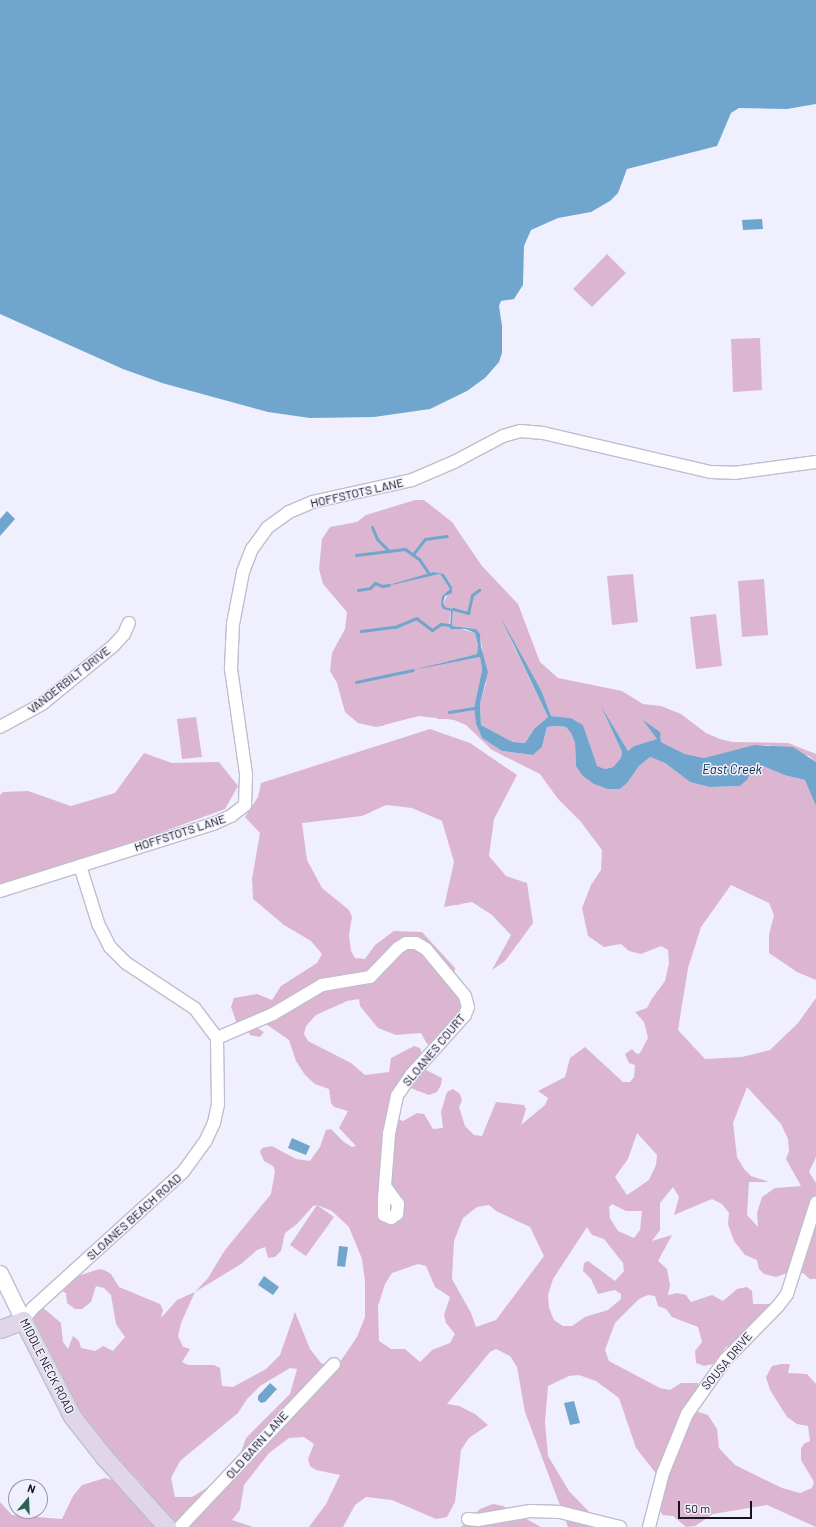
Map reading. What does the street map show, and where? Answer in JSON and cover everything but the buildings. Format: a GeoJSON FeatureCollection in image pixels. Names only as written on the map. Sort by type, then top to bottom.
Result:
{"type":"FeatureCollection","features":[{"type":"Feature","properties":{"kind":"main road"},"geometry":{"type":"LineString","coordinates":[[0,1329],[23,1320]]}},
{"type":"Feature","properties":{"kind":"main road","name":"MIDDLE NECK ROAD"},"geometry":{"type":"LineString","coordinates":[[23,1320],[72,1416],[105,1458],[167,1527]]}},
{"type":"Feature","properties":{"kind":"street","name":"HOFFSTOTS LANE"},"geometry":{"type":"LineString","coordinates":[[0,891],[213,824],[231,816],[245,805],[246,774],[231,668],[234,624],[244,572],[252,549],[267,528],[289,512],[312,502],[412,480],[454,462],[503,436],[520,431],[543,433],[711,472],[734,473],[816,462]]}},
{"type":"Feature","properties":{"kind":"street","name":"VANDERBILT DRIVE"},"geometry":{"type":"LineString","coordinates":[[0,727],[42,704],[113,646],[124,634],[129,622]]}},
{"type":"Feature","properties":{"kind":"street"},"geometry":{"type":"LineString","coordinates":[[80,866],[98,923],[110,947],[126,963],[194,1008],[217,1038]]}},
{"type":"Feature","properties":{"kind":"street","name":"SLOANES COURT"},"geometry":{"type":"LineString","coordinates":[[217,1038],[273,1014],[322,985],[370,977],[398,948],[406,943],[416,943],[426,949],[465,996],[468,1007],[465,1015],[411,1075],[397,1096],[388,1134],[385,1186]]}},
{"type":"Feature","properties":{"kind":"street","name":"SLOANES BEACH ROAD"},"geometry":{"type":"LineString","coordinates":[[23,1320],[33,1308],[164,1192],[197,1154],[214,1123],[218,1104],[217,1038]]}},
{"type":"Feature","properties":{"kind":"street","name":"SOUSA DRIVE"},"geometry":{"type":"LineString","coordinates":[[649,1527],[663,1473],[687,1414],[725,1360],[778,1306],[786,1294],[816,1203]]}},
{"type":"Feature","properties":{"kind":"street","name":"MIDDLE NECK ROAD"},"geometry":{"type":"LineString","coordinates":[[0,1272],[23,1320]]}},
{"type":"Feature","properties":{"kind":"street","name":"OLD BARN LANE"},"geometry":{"type":"LineString","coordinates":[[180,1527],[334,1364]]}},
{"type":"Feature","properties":{"kind":"street"},"geometry":{"type":"LineString","coordinates":[[468,1519],[478,1520],[530,1511],[560,1512],[620,1527]]}},
{"type":"Feature","properties":{"kind":"shaded area"},"geometry":{"type":"Polygon","coordinates":[[[607,254],[626,273],[592,307],[573,289],[607,254]]]}},
{"type":"Feature","properties":{"kind":"shaded area"},"geometry":{"type":"Polygon","coordinates":[[[760,338],[762,390],[733,392],[731,339],[760,338]]]}},
{"type":"Feature","properties":{"kind":"shaded area"},"geometry":{"type":"Polygon","coordinates":[[[415,500],[424,500],[452,522],[482,566],[518,604],[540,662],[558,678],[622,691],[643,704],[661,706],[681,714],[706,733],[720,739],[732,742],[788,743],[816,754],[816,762],[809,756],[768,745],[755,745],[704,758],[685,754],[661,742],[661,737],[652,730],[658,739],[634,746],[628,751],[603,710],[622,752],[621,758],[613,767],[605,769],[596,766],[583,725],[571,718],[551,716],[542,692],[509,636],[548,717],[534,729],[525,743],[513,742],[481,725],[480,704],[486,683],[481,640],[476,629],[452,626],[475,633],[478,645],[477,654],[433,665],[480,657],[482,670],[474,708],[476,724],[482,738],[502,751],[533,755],[542,747],[547,727],[566,727],[571,733],[575,743],[576,766],[628,782],[639,766],[650,757],[665,763],[690,782],[709,787],[740,786],[748,779],[751,768],[763,766],[784,775],[805,780],[810,788],[816,806],[816,980],[797,972],[769,953],[769,935],[774,915],[769,903],[731,885],[701,927],[688,968],[678,1030],[705,1059],[742,1057],[770,1050],[798,1023],[816,998],[816,1157],[809,1172],[816,1183],[816,1225],[811,1230],[816,1228],[816,1279],[810,1279],[803,1273],[790,1272],[776,1277],[764,1274],[759,1269],[757,1260],[745,1255],[734,1241],[728,1224],[729,1213],[722,1204],[712,1199],[674,1215],[679,1197],[673,1187],[660,1203],[660,1230],[652,1241],[672,1235],[658,1261],[667,1269],[670,1285],[668,1295],[677,1293],[686,1295],[691,1302],[712,1295],[723,1301],[737,1289],[747,1287],[752,1291],[753,1304],[774,1304],[776,1314],[762,1330],[726,1347],[713,1364],[704,1366],[696,1363],[695,1351],[702,1342],[698,1327],[672,1317],[666,1309],[658,1306],[655,1296],[648,1295],[639,1299],[615,1323],[605,1350],[609,1361],[660,1388],[670,1390],[681,1383],[698,1383],[700,1390],[695,1411],[708,1415],[717,1429],[719,1448],[735,1465],[782,1488],[800,1493],[812,1488],[814,1482],[801,1460],[801,1448],[805,1443],[810,1441],[808,1426],[797,1424],[787,1417],[770,1390],[766,1377],[772,1366],[781,1364],[790,1364],[788,1373],[807,1374],[816,1384],[816,1527],[767,1505],[713,1514],[695,1526],[686,1527],[673,1516],[663,1515],[658,1509],[665,1485],[636,1448],[619,1398],[596,1381],[579,1375],[569,1376],[548,1386],[545,1422],[548,1456],[569,1491],[594,1517],[611,1527],[568,1527],[525,1412],[517,1367],[510,1356],[496,1349],[490,1352],[447,1404],[459,1406],[475,1414],[488,1425],[469,1438],[461,1450],[455,1502],[447,1517],[436,1519],[392,1500],[366,1497],[355,1505],[343,1527],[309,1527],[326,1504],[340,1475],[316,1470],[310,1466],[308,1459],[314,1444],[304,1437],[289,1438],[269,1453],[244,1485],[240,1510],[232,1520],[253,1527],[169,1527],[144,1486],[112,1452],[60,1385],[32,1321],[41,1306],[61,1323],[63,1342],[68,1349],[73,1336],[79,1341],[81,1348],[95,1351],[103,1346],[113,1351],[125,1337],[116,1324],[111,1295],[104,1288],[96,1286],[91,1302],[82,1309],[75,1309],[67,1303],[66,1293],[63,1292],[64,1287],[78,1276],[99,1269],[104,1270],[111,1274],[119,1287],[160,1304],[163,1310],[161,1318],[177,1300],[195,1292],[208,1278],[225,1250],[271,1194],[275,1171],[273,1166],[264,1161],[260,1152],[262,1148],[272,1146],[296,1159],[310,1161],[320,1147],[326,1130],[331,1129],[344,1142],[352,1147],[356,1146],[339,1128],[348,1111],[334,1107],[331,1103],[329,1089],[315,1084],[305,1075],[296,1061],[289,1040],[266,1024],[254,1026],[264,1032],[260,1037],[250,1035],[248,1030],[243,1035],[237,1035],[234,1027],[236,1021],[231,1007],[234,998],[257,994],[272,1000],[281,986],[317,963],[322,954],[311,941],[284,925],[253,899],[252,879],[260,833],[245,817],[258,797],[261,783],[430,729],[470,743],[517,775],[494,819],[489,856],[506,876],[527,883],[533,923],[505,961],[492,970],[511,935],[492,915],[472,902],[444,907],[454,862],[442,821],[412,808],[386,805],[362,816],[302,823],[307,860],[322,888],[349,910],[352,917],[349,935],[351,951],[355,958],[365,959],[375,945],[394,931],[422,932],[455,968],[453,987],[462,1001],[463,1009],[432,1044],[427,1044],[421,1033],[396,1035],[378,1028],[360,1006],[359,999],[347,1001],[316,1015],[306,1026],[304,1034],[308,1041],[351,1063],[365,1075],[389,1072],[391,1058],[414,1046],[420,1048],[426,1070],[442,1078],[441,1085],[437,1092],[429,1095],[408,1087],[398,1087],[389,1099],[389,1109],[397,1119],[403,1121],[417,1113],[424,1114],[433,1129],[443,1128],[441,1112],[447,1092],[453,1089],[460,1094],[462,1101],[459,1107],[465,1126],[474,1135],[482,1136],[496,1102],[524,1105],[526,1109],[521,1125],[545,1105],[548,1098],[538,1091],[565,1077],[570,1058],[585,1047],[623,1082],[630,1082],[634,1077],[635,1065],[629,1063],[625,1054],[632,1049],[637,1054],[640,1053],[648,1038],[644,1022],[635,1012],[647,1008],[665,981],[669,963],[668,950],[661,946],[641,954],[629,951],[621,944],[604,947],[588,936],[582,908],[591,885],[601,870],[602,850],[581,822],[558,799],[540,774],[492,750],[466,725],[454,720],[419,716],[376,727],[358,723],[345,712],[337,683],[330,671],[332,653],[345,629],[347,612],[323,584],[319,569],[322,539],[330,527],[357,522],[366,515],[415,500]],[[433,572],[399,583],[440,574],[450,589],[442,596],[443,609],[451,610],[449,625],[452,626],[453,609],[444,607],[443,603],[452,587],[444,574],[433,572]],[[747,1087],[733,1123],[737,1157],[744,1169],[751,1176],[769,1182],[749,1182],[747,1215],[758,1227],[757,1213],[762,1197],[775,1188],[801,1186],[786,1159],[789,1151],[788,1139],[781,1124],[747,1087]],[[637,1133],[628,1159],[615,1177],[627,1195],[649,1180],[656,1165],[657,1155],[637,1133]],[[612,1204],[609,1207],[610,1218],[618,1231],[634,1238],[640,1230],[642,1211],[626,1211],[612,1204]],[[317,1205],[313,1206],[297,1224],[285,1233],[281,1251],[275,1257],[268,1258],[265,1247],[257,1250],[241,1264],[195,1292],[181,1323],[178,1336],[183,1347],[190,1349],[182,1362],[188,1365],[214,1365],[220,1368],[222,1386],[233,1387],[266,1369],[280,1355],[295,1312],[310,1349],[321,1363],[336,1368],[357,1337],[365,1317],[365,1281],[362,1259],[349,1227],[332,1211],[317,1205]],[[489,1205],[477,1207],[463,1218],[454,1241],[452,1279],[471,1313],[476,1327],[496,1320],[544,1256],[530,1227],[496,1211],[489,1205]],[[587,1227],[553,1279],[548,1295],[549,1308],[554,1320],[563,1326],[572,1326],[585,1317],[608,1310],[621,1299],[621,1294],[615,1290],[598,1294],[591,1279],[583,1271],[584,1263],[588,1261],[615,1281],[624,1271],[623,1263],[604,1239],[592,1235],[587,1227]],[[418,1264],[392,1273],[385,1284],[378,1306],[379,1341],[391,1349],[405,1349],[420,1362],[432,1350],[450,1343],[455,1334],[446,1323],[444,1315],[450,1297],[435,1287],[426,1266],[418,1264]],[[290,1368],[260,1386],[247,1399],[238,1413],[180,1461],[171,1478],[175,1497],[192,1497],[210,1486],[239,1457],[246,1438],[290,1394],[297,1369],[290,1368]]]}},
{"type":"Feature","properties":{"kind":"shaded area"},"geometry":{"type":"Polygon","coordinates":[[[633,574],[638,622],[612,625],[607,576],[633,574]]]}},
{"type":"Feature","properties":{"kind":"shaded area"},"geometry":{"type":"Polygon","coordinates":[[[764,579],[768,635],[742,637],[738,581],[764,579]]]}},
{"type":"Feature","properties":{"kind":"shaded area"},"geometry":{"type":"Polygon","coordinates":[[[716,614],[722,666],[696,669],[690,617],[716,614]]]}},
{"type":"Feature","properties":{"kind":"shaded area"},"geometry":{"type":"Polygon","coordinates":[[[196,717],[202,757],[182,759],[177,719],[196,717]]]}},
{"type":"Feature","properties":{"kind":"shaded area"},"geometry":{"type":"Polygon","coordinates":[[[144,753],[172,763],[219,762],[238,786],[225,809],[132,843],[0,885],[0,795],[3,792],[28,791],[71,806],[115,793],[144,753]]]}},
{"type":"Feature","properties":{"kind":"shaded area"},"geometry":{"type":"Polygon","coordinates":[[[317,1205],[334,1217],[306,1256],[290,1245],[317,1205]]]}},
{"type":"Feature","properties":{"kind":"shaded area"},"geometry":{"type":"Polygon","coordinates":[[[105,1478],[118,1482],[149,1512],[155,1527],[0,1527],[0,1502],[8,1511],[8,1519],[62,1519],[73,1496],[82,1485],[105,1478]]]}},
{"type":"Feature","properties":{"kind":"shaded area"},"geometry":{"type":"Polygon","coordinates":[[[493,1504],[503,1506],[541,1527],[461,1527],[480,1509],[493,1504]]]}},
{"type":"Feature","properties":{"kind":"water"},"geometry":{"type":"Polygon","coordinates":[[[0,0],[816,0],[816,104],[787,109],[739,108],[731,113],[717,146],[627,169],[618,193],[610,201],[591,212],[558,218],[531,230],[524,246],[523,285],[514,299],[501,301],[499,306],[502,326],[502,353],[499,362],[485,378],[467,391],[430,409],[374,417],[310,418],[268,412],[162,383],[123,369],[0,314],[0,0]]]}},
{"type":"Feature","properties":{"kind":"water"},"geometry":{"type":"Polygon","coordinates":[[[762,219],[763,229],[743,230],[742,220],[762,219]]]}},
{"type":"Feature","properties":{"kind":"water"},"geometry":{"type":"Polygon","coordinates":[[[7,511],[15,519],[0,536],[0,519],[7,511]]]}},
{"type":"Feature","properties":{"kind":"water","name":"East Creek"},"geometry":{"type":"Polygon","coordinates":[[[433,572],[444,574],[452,587],[452,593],[445,596],[443,603],[445,607],[453,609],[452,626],[476,629],[480,634],[481,647],[488,672],[480,704],[481,725],[513,742],[525,743],[534,729],[548,717],[501,618],[542,692],[551,716],[571,718],[583,725],[597,766],[605,769],[613,767],[621,758],[622,752],[601,706],[628,751],[634,746],[657,739],[643,720],[660,732],[661,742],[685,754],[704,758],[754,745],[793,747],[816,762],[816,806],[805,780],[784,775],[763,766],[751,768],[748,779],[740,786],[709,787],[690,782],[665,763],[650,757],[639,766],[628,782],[620,789],[608,789],[594,784],[583,776],[576,766],[575,743],[571,733],[566,727],[547,727],[542,747],[533,755],[502,751],[482,738],[476,724],[474,708],[482,670],[480,657],[413,670],[477,654],[478,645],[475,633],[466,629],[450,629],[451,611],[443,609],[441,605],[442,596],[450,589],[440,574],[389,585],[433,572]]]}},
{"type":"Feature","properties":{"kind":"water"},"geometry":{"type":"Polygon","coordinates":[[[292,1138],[310,1146],[306,1155],[288,1148],[292,1138]]]}},
{"type":"Feature","properties":{"kind":"water"},"geometry":{"type":"Polygon","coordinates":[[[339,1246],[348,1247],[345,1267],[337,1266],[339,1246]]]}},
{"type":"Feature","properties":{"kind":"water"},"geometry":{"type":"Polygon","coordinates":[[[264,1276],[279,1287],[273,1295],[258,1285],[264,1276]]]}},
{"type":"Feature","properties":{"kind":"water"},"geometry":{"type":"Polygon","coordinates":[[[270,1383],[277,1389],[265,1402],[261,1403],[258,1400],[258,1396],[270,1383]]]}},
{"type":"Feature","properties":{"kind":"water"},"geometry":{"type":"Polygon","coordinates":[[[574,1401],[580,1423],[570,1425],[564,1403],[574,1401]]]}},
{"type":"Feature","properties":{"kind":"waterway"},"geometry":{"type":"LineString","coordinates":[[372,527],[377,539],[389,551]]}},
{"type":"Feature","properties":{"kind":"waterway"},"geometry":{"type":"LineString","coordinates":[[414,553],[425,539],[447,536]]}},
{"type":"Feature","properties":{"kind":"waterway"},"geometry":{"type":"LineString","coordinates":[[356,555],[405,549],[419,559],[429,574]]}},
{"type":"Feature","properties":{"kind":"waterway"},"geometry":{"type":"LineString","coordinates":[[358,590],[370,588],[375,583],[382,586],[389,585]]}},
{"type":"Feature","properties":{"kind":"waterway"},"geometry":{"type":"LineString","coordinates":[[453,609],[468,613],[472,595],[479,590]]}},
{"type":"Feature","properties":{"kind":"waterway"},"geometry":{"type":"LineString","coordinates":[[361,631],[395,627],[416,618],[432,630],[441,624],[449,625]]}},
{"type":"Feature","properties":{"kind":"waterway"},"geometry":{"type":"LineString","coordinates":[[356,682],[413,670]]}},
{"type":"Feature","properties":{"kind":"waterway"},"geometry":{"type":"LineString","coordinates":[[449,712],[474,708]]}}]}
